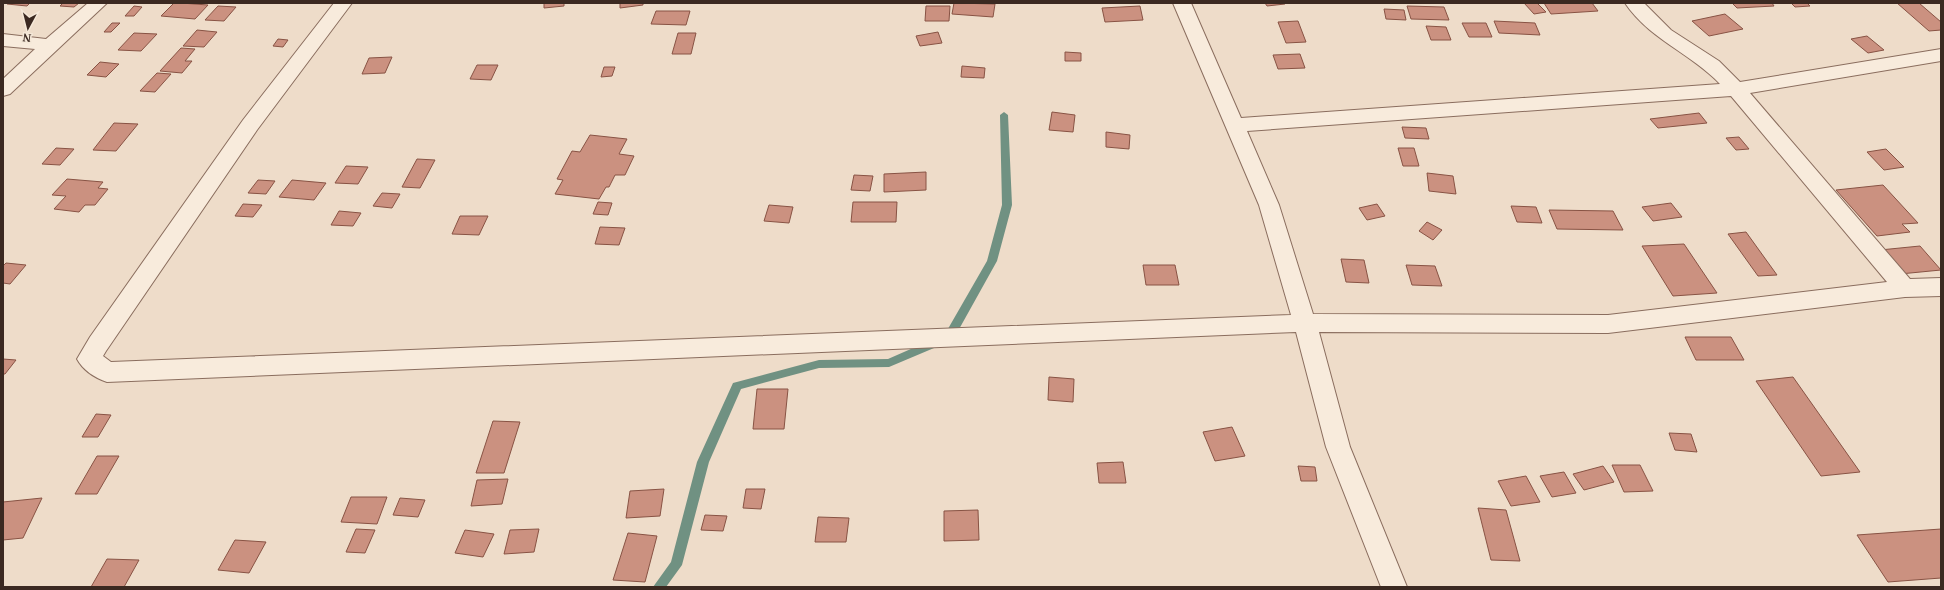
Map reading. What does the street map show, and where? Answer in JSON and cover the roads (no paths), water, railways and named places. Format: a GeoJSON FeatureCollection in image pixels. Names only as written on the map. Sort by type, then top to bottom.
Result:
{"type":"FeatureCollection","features":[{"type":"Feature","properties":{"kind":"street"},"geometry":{"type":"LineString","coordinates":[[3,90],[50,45],[98,3]]}},
{"type":"Feature","properties":{"kind":"street"},"geometry":{"type":"LineString","coordinates":[[343,3],[250,126],[98,344],[89,359],[107,372],[1305,323],[1608,324],[1905,288],[1941,287]]}},
{"type":"Feature","properties":{"kind":"street"},"geometry":{"type":"LineString","coordinates":[[1182,3],[1269,205],[1305,323],[1338,447],[1394,587]]}},
{"type":"Feature","properties":{"kind":"street"},"geometry":{"type":"LineString","coordinates":[[1634,3],[1665,34],[1713,65],[1736,89],[1905,288]]}},
{"type":"Feature","properties":{"kind":"street"},"geometry":{"type":"LineString","coordinates":[[3,40],[50,45]]}},
{"type":"Feature","properties":{"kind":"street"},"geometry":{"type":"LineString","coordinates":[[1234,125],[1736,89],[1941,55]]}},
{"type":"Feature","properties":{"kind":"waterway"},"geometry":{"type":"LineString","coordinates":[[659,587],[676,565],[703,462],[737,386],[819,364],[889,363],[949,337],[992,261],[1007,205],[1004,115]]}}]}
